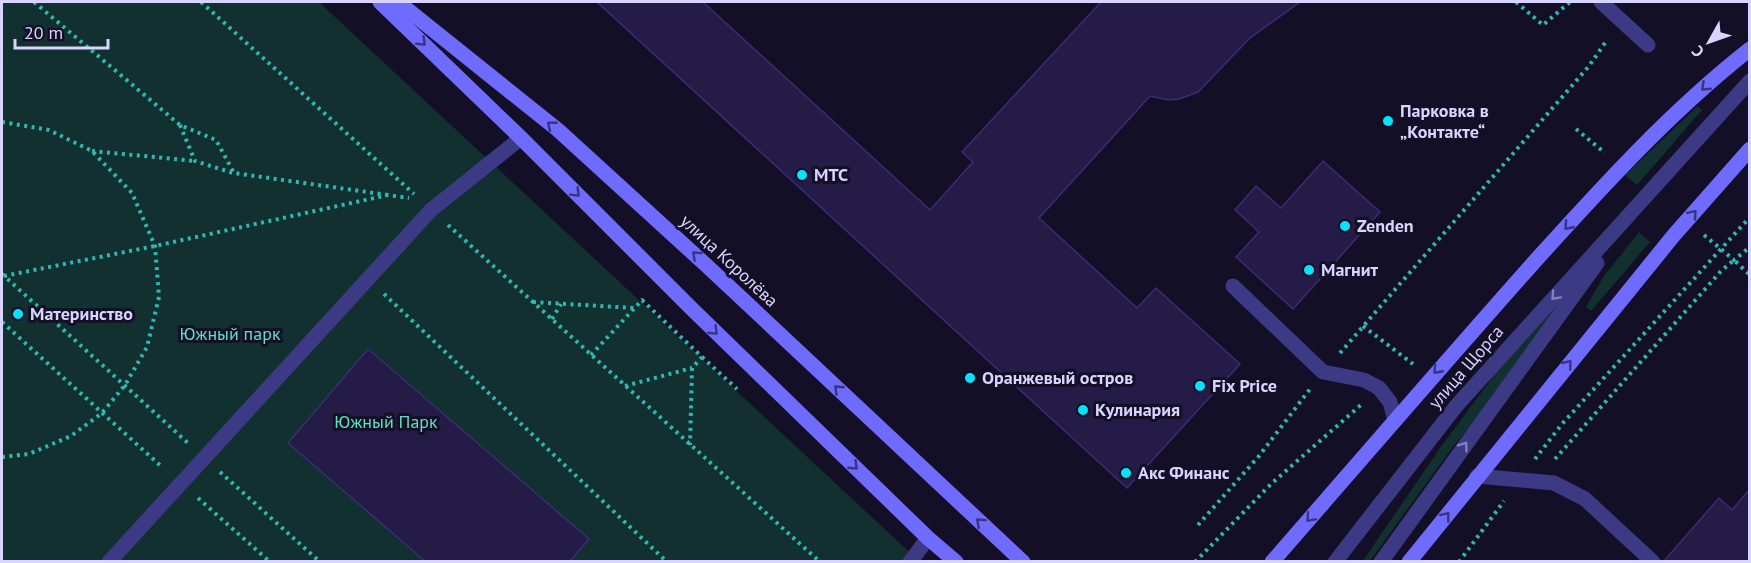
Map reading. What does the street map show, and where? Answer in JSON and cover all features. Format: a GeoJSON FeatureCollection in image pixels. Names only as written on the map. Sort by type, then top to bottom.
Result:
{"type":"FeatureCollection","features":[{"type":"Feature","properties":{"kind":"street"},"geometry":{"type":"LineString","coordinates":[[380,2],[521,138],[691,308],[928,538],[956,561]]}},
{"type":"Feature","properties":{"kind":"street","name":"улица Королёва"},"geometry":{"type":"LineString","coordinates":[[398,2],[558,130],[1023,561]]}},
{"type":"Feature","properties":{"kind":"street"},"geometry":{"type":"LineString","coordinates":[[1601,2],[1648,45]]}},
{"type":"Feature","properties":{"kind":"street"},"geometry":{"type":"LineString","coordinates":[[1272,561],[1430,378],[1608,181],[1716,75],[1749,49]]}},
{"type":"Feature","properties":{"kind":"street","name":"улица Щорса"},"geometry":{"type":"LineString","coordinates":[[1335,561],[1457,405],[1749,81]]}},
{"type":"Feature","properties":{"kind":"street"},"geometry":{"type":"LineString","coordinates":[[109,561],[431,210],[521,138]]}},
{"type":"Feature","properties":{"kind":"street"},"geometry":{"type":"LineString","coordinates":[[1409,561],[1667,244],[1749,149]]}},
{"type":"Feature","properties":{"kind":"street","name":"улица Щорса"},"geometry":{"type":"LineString","coordinates":[[1381,561],[1637,207]]}},
{"type":"Feature","properties":{"kind":"street"},"geometry":{"type":"LineString","coordinates":[[1233,286],[1323,372],[1364,380],[1379,388],[1390,402],[1395,420]]}},
{"type":"Feature","properties":{"kind":"street"},"geometry":{"type":"LineString","coordinates":[[1477,476],[1554,483],[1585,499],[1653,561]]}},
{"type":"Feature","properties":{"kind":"street"},"geometry":{"type":"LineString","coordinates":[[910,561],[928,538]]}},
{"type":"Feature","properties":{"kind":"path"},"geometry":{"type":"LineString","coordinates":[[34,2],[180,125],[216,140],[234,173]]}},
{"type":"Feature","properties":{"kind":"path"},"geometry":{"type":"LineString","coordinates":[[201,2],[820,561]]}},
{"type":"Feature","properties":{"kind":"path"},"geometry":{"type":"LineString","coordinates":[[1516,2],[1543,25],[1570,2]]}},
{"type":"Feature","properties":{"kind":"path"},"geometry":{"type":"LineString","coordinates":[[1198,525],[1259,456],[1323,372],[1589,66],[1621,20]]}},
{"type":"Feature","properties":{"kind":"path"},"geometry":{"type":"LineString","coordinates":[[2,122],[49,130],[92,152],[132,193],[155,246],[159,297],[147,347],[124,385],[102,413],[71,436],[29,454],[2,457]]}},
{"type":"Feature","properties":{"kind":"path"},"geometry":{"type":"LineString","coordinates":[[180,125],[195,161]]}},
{"type":"Feature","properties":{"kind":"path"},"geometry":{"type":"LineString","coordinates":[[92,152],[195,161],[234,173],[409,198]]}},
{"type":"Feature","properties":{"kind":"path"},"geometry":{"type":"LineString","coordinates":[[2,275],[155,246],[388,195]]}},
{"type":"Feature","properties":{"kind":"path"},"geometry":{"type":"LineString","coordinates":[[1459,561],[1562,424],[1749,217]]}},
{"type":"Feature","properties":{"kind":"path"},"geometry":{"type":"LineString","coordinates":[[1536,481],[1721,271],[1734,260],[1749,275]]}},
{"type":"Feature","properties":{"kind":"path"},"geometry":{"type":"LineString","coordinates":[[2,275],[320,561]]}},
{"type":"Feature","properties":{"kind":"path"},"geometry":{"type":"LineString","coordinates":[[368,279],[667,561]]}},
{"type":"Feature","properties":{"kind":"path"},"geometry":{"type":"LineString","coordinates":[[591,355],[642,300],[702,357],[692,368],[625,386]]}},
{"type":"Feature","properties":{"kind":"path"},"geometry":{"type":"LineString","coordinates":[[532,302],[634,308]]}},
{"type":"Feature","properties":{"kind":"path"},"geometry":{"type":"LineString","coordinates":[[552,319],[561,304]]}},
{"type":"Feature","properties":{"kind":"path"},"geometry":{"type":"LineString","coordinates":[[2,322],[270,561]]}},
{"type":"Feature","properties":{"kind":"path"},"geometry":{"type":"LineString","coordinates":[[1363,326],[1430,378]]}},
{"type":"Feature","properties":{"kind":"path"},"geometry":{"type":"LineString","coordinates":[[690,446],[692,368]]}},
{"type":"Feature","properties":{"kind":"green space","name":"Южный парк"},"geometry":{"type":"Polygon","coordinates":[[[2,2],[319,2],[919,561],[2,561],[2,2]]]}},
{"type":"Feature","properties":{"kind":"green space"},"geometry":{"type":"Polygon","coordinates":[[[1698,106],[1702,110],[1637,185],[1625,175],[1698,106]]]}},
{"type":"Feature","properties":{"kind":"green space"},"geometry":{"type":"Polygon","coordinates":[[[1639,232],[1650,242],[1591,311],[1586,307],[1604,276],[1639,232]]]}},
{"type":"Feature","properties":{"kind":"green space"},"geometry":{"type":"Polygon","coordinates":[[[1558,302],[1564,304],[1515,373],[1452,448],[1370,561],[1362,562],[1440,448],[1498,370],[1558,302]]]}},
{"type":"Feature","properties":{"kind":"building"},"geometry":{"type":"Polygon","coordinates":[[[597,2],[703,2],[930,210],[973,162],[962,152],[1101,2],[1300,2],[1250,38],[1198,92],[1169,100],[1150,96],[1039,218],[1137,308],[1156,288],[1240,364],[1127,488],[597,2]]]}},
{"type":"Feature","properties":{"kind":"building"},"geometry":{"type":"Polygon","coordinates":[[[1323,161],[1380,212],[1293,309],[1236,257],[1259,232],[1235,210],[1256,186],[1281,208],[1323,161]]]}},
{"type":"Feature","properties":{"kind":"building"},"geometry":{"type":"Polygon","coordinates":[[[368,349],[589,539],[570,561],[425,561],[288,443],[368,349]]]}},
{"type":"Feature","properties":{"kind":"building"},"geometry":{"type":"Polygon","coordinates":[[[1749,490],[1749,561],[1664,561],[1719,498],[1732,510],[1749,490]]]}},
{"type":"Feature","properties":{"kind":"place","name":"Парковка в „Контакте“"},"geometry":{"type":"Point","coordinates":[1388,121]}},
{"type":"Feature","properties":{"kind":"place","name":"МТС"},"geometry":{"type":"Point","coordinates":[802,175]}},
{"type":"Feature","properties":{"kind":"place","name":"Zenden"},"geometry":{"type":"Point","coordinates":[1345,226]}},
{"type":"Feature","properties":{"kind":"place","name":"Магнит"},"geometry":{"type":"Point","coordinates":[1309,270]}},
{"type":"Feature","properties":{"kind":"place","name":"Материнство"},"geometry":{"type":"Point","coordinates":[18,314]}},
{"type":"Feature","properties":{"kind":"place","name":"Оранжевый остров"},"geometry":{"type":"Point","coordinates":[970,378]}},
{"type":"Feature","properties":{"kind":"place","name":"Fix Price"},"geometry":{"type":"Point","coordinates":[1200,386]}},
{"type":"Feature","properties":{"kind":"place","name":"Кулинария"},"geometry":{"type":"Point","coordinates":[1083,410]}},
{"type":"Feature","properties":{"kind":"place","name":"Акс Финанс"},"geometry":{"type":"Point","coordinates":[1126,473]}},
{"type":"Feature","properties":{"kind":"park label","name":"Южный Парк"},"geometry":{"type":"Point","coordinates":[386,422]}}]}
